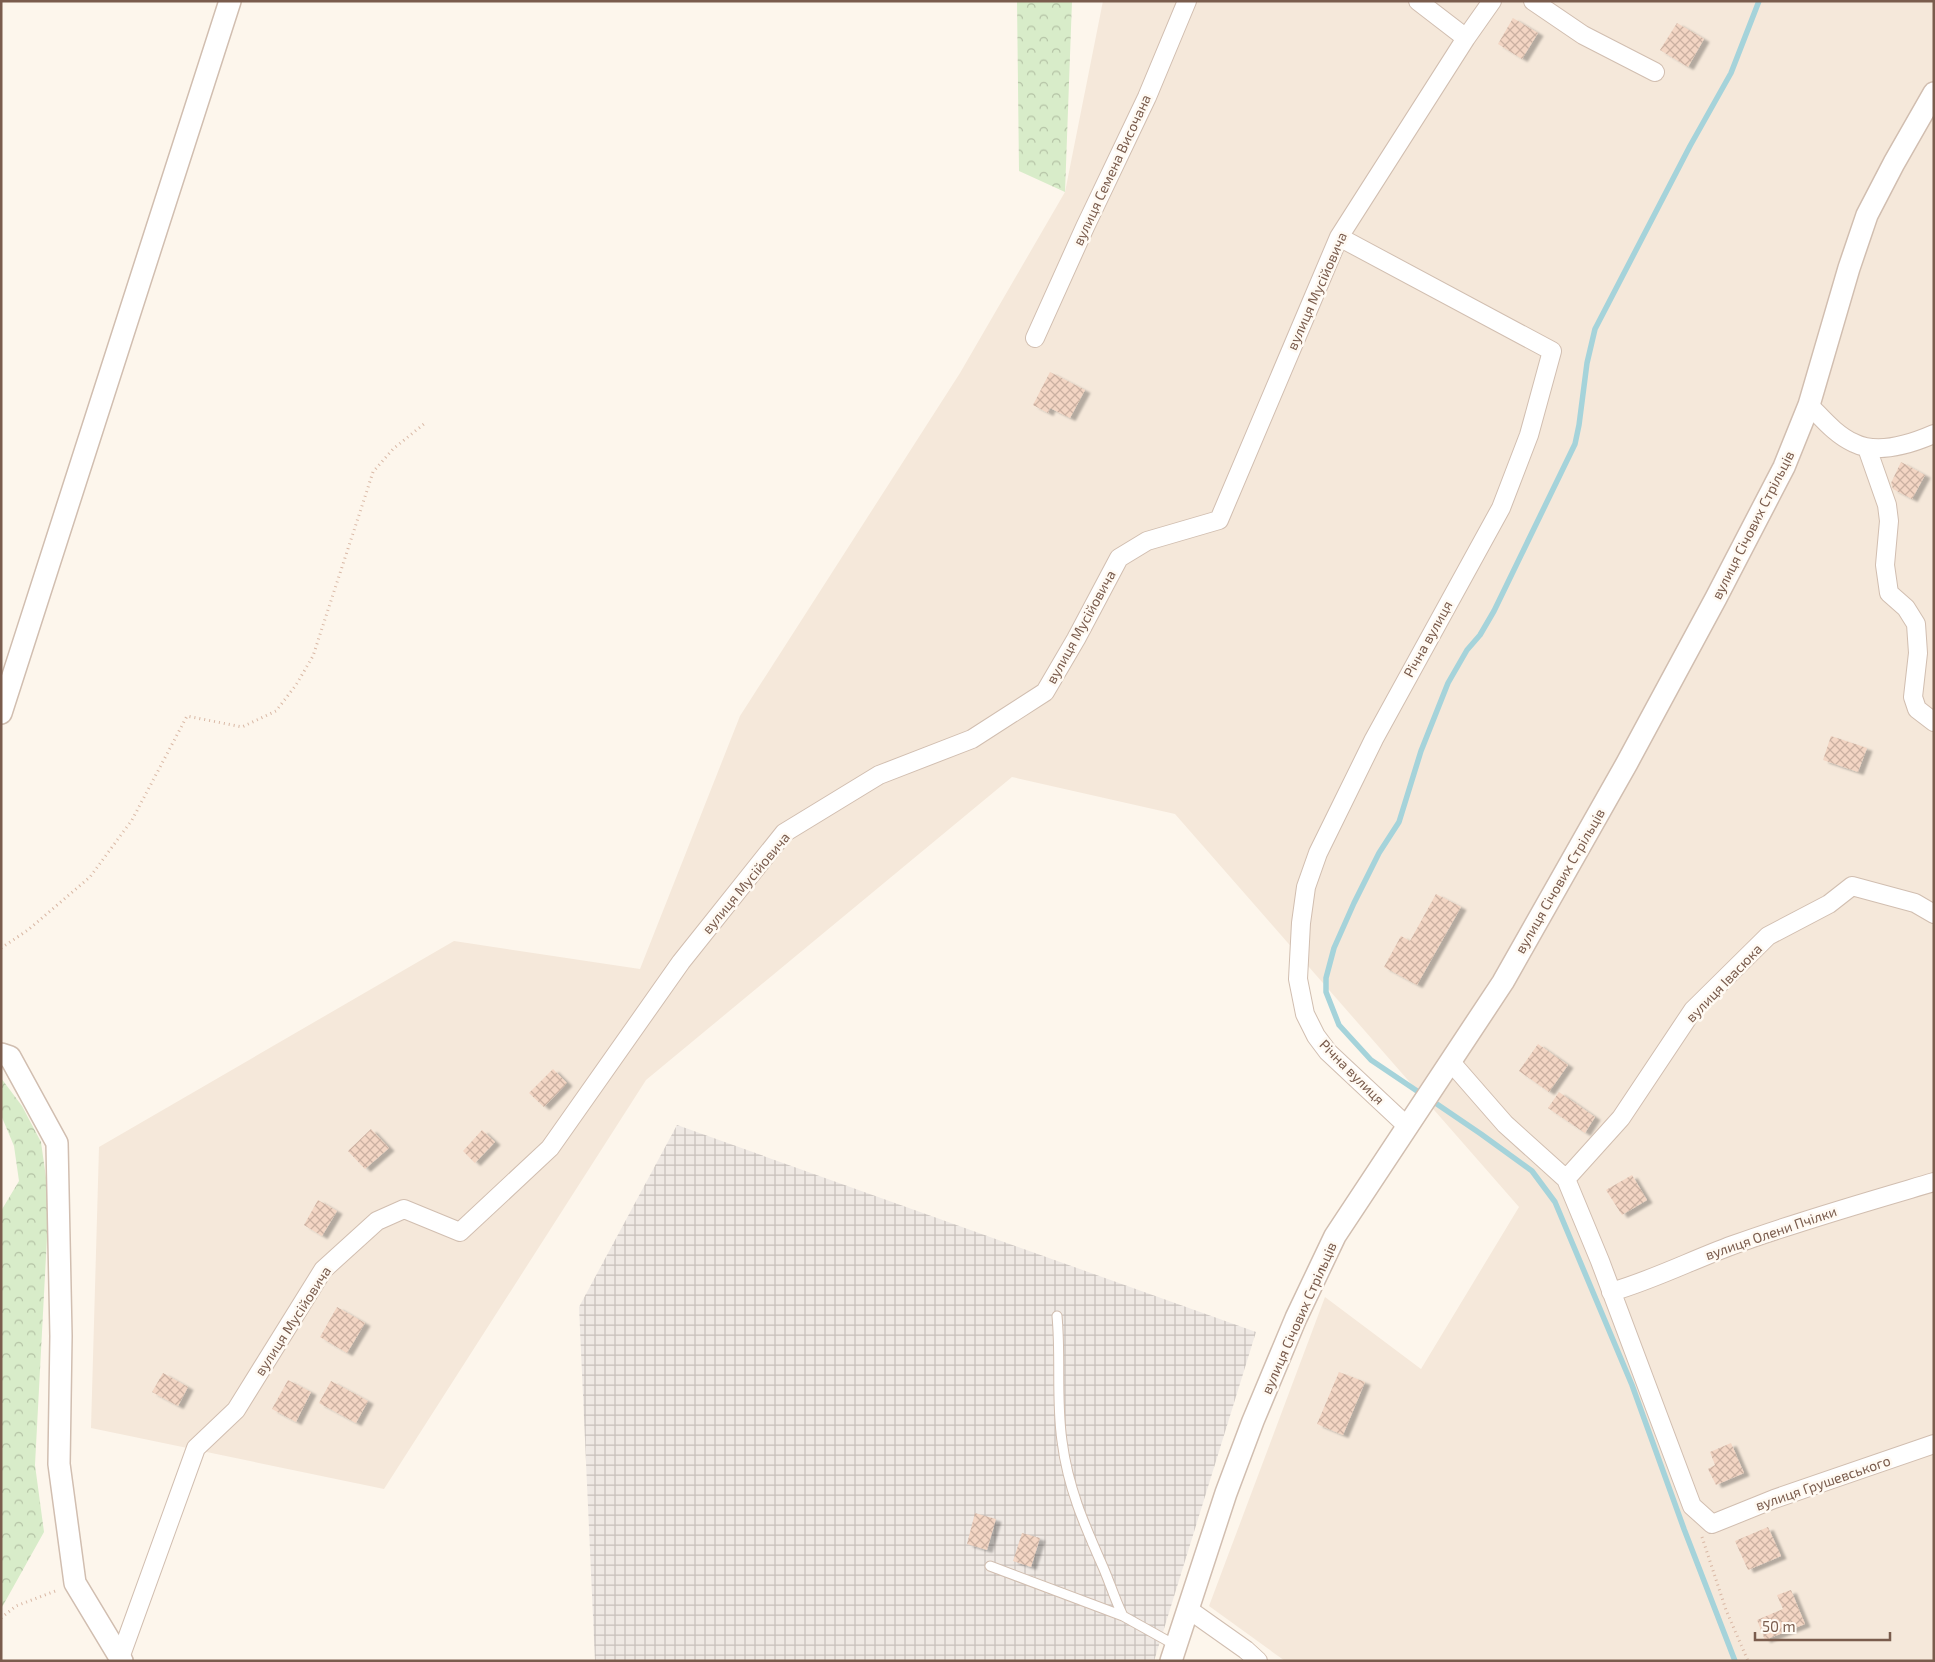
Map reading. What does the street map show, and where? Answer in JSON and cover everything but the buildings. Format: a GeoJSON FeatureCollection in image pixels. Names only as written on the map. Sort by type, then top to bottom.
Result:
{"type":"FeatureCollection","features":[{"type":"Feature","properties":{"kind":"street"},"geometry":{"type":"LineString","coordinates":[[1,713],[230,1]]}},
{"type":"Feature","properties":{"kind":"street","name":"вулиця Семена Височана"},"geometry":{"type":"LineString","coordinates":[[1035,338],[1089,218],[1147,97],[1187,1]]}},
{"type":"Feature","properties":{"kind":"street"},"geometry":{"type":"LineString","coordinates":[[1418,1],[1466,38]]}},
{"type":"Feature","properties":{"kind":"street","name":"вулиця Мусійовича"},"geometry":{"type":"LineString","coordinates":[[121,1659],[196,1448],[236,1410],[323,1270],[377,1221],[404,1209],[460,1232],[550,1148],[681,962],[784,833],[879,776],[972,738],[1045,692],[1076,639],[1119,558],[1147,541],[1219,520],[1339,237],[1466,38],[1492,1]]}},
{"type":"Feature","properties":{"kind":"street"},"geometry":{"type":"LineString","coordinates":[[1533,1],[1583,34],[1655,72]]}},
{"type":"Feature","properties":{"kind":"street","name":"вулиця Січових Стрільців"},"geometry":{"type":"LineString","coordinates":[[1173,1653],[1226,1493],[1253,1421],[1296,1318],[1336,1236],[1503,982],[1627,763],[1716,598],[1784,467],[1809,405],[1849,268],[1867,215],[1934,92]]}},
{"type":"Feature","properties":{"kind":"street","name":"Річна вулиця"},"geometry":{"type":"LineString","coordinates":[[1339,237],[1552,351],[1529,435],[1501,508],[1374,739],[1318,853],[1306,887],[1301,923],[1298,979],[1305,1014],[1316,1036],[1328,1052],[1407,1126]]}},
{"type":"Feature","properties":{"kind":"street"},"geometry":{"type":"LineString","coordinates":[[1809,405],[1833,429],[1854,443],[1867,448],[1891,448],[1934,434]]}},
{"type":"Feature","properties":{"kind":"street"},"geometry":{"type":"LineString","coordinates":[[1867,448],[1887,505],[1889,521],[1885,565],[1890,593],[1906,608],[1916,624],[1918,653],[1913,697],[1917,709],[1934,722]]}},
{"type":"Feature","properties":{"kind":"street","name":"вулиця Івасюка"},"geometry":{"type":"LineString","coordinates":[[1566,1179],[1621,1118],[1693,1010],[1768,936],[1829,904],[1852,886],[1915,903],[1934,914]]}},
{"type":"Feature","properties":{"kind":"street"},"geometry":{"type":"LineString","coordinates":[[1,1054],[10,1057],[57,1142],[61,1336],[59,1464],[75,1583],[121,1659]]}},
{"type":"Feature","properties":{"kind":"street"},"geometry":{"type":"LineString","coordinates":[[1450,1061],[1505,1124],[1566,1179],[1692,1506],[1707,1529]]}},
{"type":"Feature","properties":{"kind":"street","name":"вулиця Олени Пчілки"},"geometry":{"type":"LineString","coordinates":[[1611,1292],[1634,1285],[1742,1242],[1836,1210],[1934,1182]]}},
{"type":"Feature","properties":{"kind":"street","name":"вулиця Грушевського"},"geometry":{"type":"LineString","coordinates":[[1707,1529],[1774,1499],[1934,1444]]}},
{"type":"Feature","properties":{"kind":"street"},"geometry":{"type":"LineString","coordinates":[[1188,1609],[1246,1650],[1258,1661]]}},
{"type":"Feature","properties":{"kind":"lane"},"geometry":{"type":"LineString","coordinates":[[1057,1316],[1060,1342],[1058,1397],[1062,1441],[1070,1485],[1084,1525],[1123,1616]]}},
{"type":"Feature","properties":{"kind":"lane"},"geometry":{"type":"LineString","coordinates":[[990,1566],[1123,1616],[1173,1653]]}},
{"type":"Feature","properties":{"kind":"path"},"geometry":{"type":"LineString","coordinates":[[1,948],[28,930],[90,877],[132,820],[187,716],[242,727],[276,711],[296,685],[313,656],[373,472],[393,449],[424,424]]}},
{"type":"Feature","properties":{"kind":"path"},"geometry":{"type":"LineString","coordinates":[[1707,1529],[1726,1610],[1748,1661]]}},
{"type":"Feature","properties":{"kind":"path"},"geometry":{"type":"LineString","coordinates":[[1,1618],[16,1606],[75,1583]]}},
{"type":"Feature","properties":{"kind":"shaded area"},"geometry":{"type":"Polygon","coordinates":[[[1103,1],[1934,1],[1934,1661],[1285,1661],[1209,1606],[1325,1297],[1421,1369],[1519,1207],[1175,814],[1012,777],[646,1080],[384,1489],[91,1428],[99,1147],[454,941],[640,969],[740,716],[960,373],[1065,192],[1103,1]]]}},
{"type":"Feature","properties":{"kind":"shaded area"},"geometry":{"type":"Polygon","coordinates":[[[677,1125],[1256,1332],[1154,1661],[595,1661],[579,1307],[677,1125]]]}},
{"type":"Feature","properties":{"kind":"green space"},"geometry":{"type":"Polygon","coordinates":[[[1017,1],[1072,1],[1065,192],[1019,171],[1017,1]]]}},
{"type":"Feature","properties":{"kind":"green space"},"geometry":{"type":"Polygon","coordinates":[[[1,1078],[22,1106],[41,1142],[49,1199],[35,1465],[44,1532],[1,1609],[1,1211],[19,1181],[14,1146],[1,1115],[1,1078]]]}},
{"type":"Feature","properties":{"kind":"waterway"},"geometry":{"type":"LineString","coordinates":[[1423,1095],[1371,1060],[1339,1025],[1326,992],[1326,978],[1334,948],[1379,853],[1399,822],[1421,751],[1448,683],[1467,650],[1480,635],[1494,611],[1575,444],[1587,363],[1595,329],[1690,146],[1731,73],[1759,1]]}},
{"type":"Feature","properties":{"kind":"waterway"},"geometry":{"type":"LineString","coordinates":[[1431,1100],[1532,1171],[1555,1202],[1632,1385],[1684,1529],[1735,1661]]}}]}
